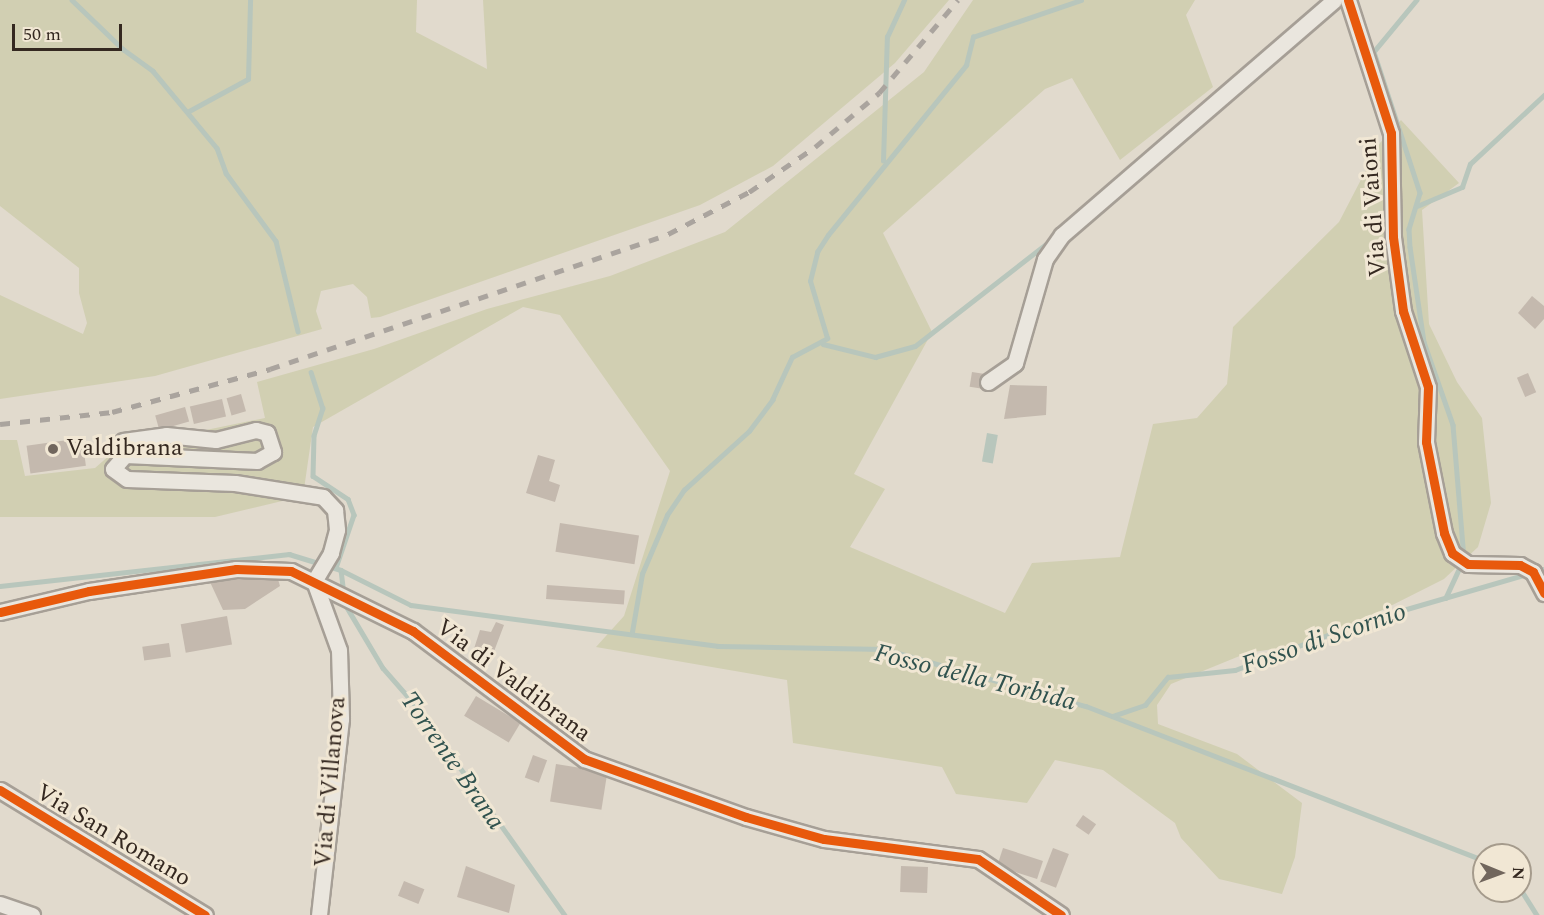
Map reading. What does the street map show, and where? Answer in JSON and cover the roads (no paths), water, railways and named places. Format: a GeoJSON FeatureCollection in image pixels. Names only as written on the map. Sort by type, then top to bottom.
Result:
{"type":"FeatureCollection","features":[{"type":"Feature","properties":{"kind":"street"},"geometry":{"type":"LineString","coordinates":[[988,382],[1015,363],[1041,268],[1062,235],[1334,0]]}},
{"type":"Feature","properties":{"kind":"street","name":"Via di Vaioni"},"geometry":{"type":"LineString","coordinates":[[1348,0],[1390,133],[1390,192],[1402,301],[1428,387],[1426,442],[1444,533],[1452,553],[1468,564],[1520,565],[1533,572],[1544,593]]}},
{"type":"Feature","properties":{"kind":"street"},"geometry":{"type":"LineString","coordinates":[[123,441],[166,435],[216,440],[256,430],[267,433],[273,452],[257,461],[125,455],[113,469],[127,479],[235,483],[315,493],[335,510],[337,530],[332,553],[314,581]]}},
{"type":"Feature","properties":{"kind":"street","name":"Via di Valdibrana"},"geometry":{"type":"LineString","coordinates":[[0,612],[89,591],[236,569],[291,571],[412,631],[584,759],[746,817],[824,839],[978,859],[1061,915]]}},
{"type":"Feature","properties":{"kind":"street","name":"Via di Villanova"},"geometry":{"type":"LineString","coordinates":[[314,581],[339,650],[341,719],[319,915]]}},
{"type":"Feature","properties":{"kind":"street","name":"Via San Romano"},"geometry":{"type":"LineString","coordinates":[[0,790],[205,915]]}},
{"type":"Feature","properties":{"kind":"street"},"geometry":{"type":"LineString","coordinates":[[0,904],[32,915]]}},
{"type":"Feature","properties":{"kind":"waterway"},"geometry":{"type":"LineString","coordinates":[[72,0],[123,49],[153,71],[217,148],[226,173],[276,241],[298,331]]}},
{"type":"Feature","properties":{"kind":"waterway"},"geometry":{"type":"LineString","coordinates":[[189,111],[248,79],[250,0]]}},
{"type":"Feature","properties":{"kind":"waterway"},"geometry":{"type":"LineString","coordinates":[[883,161],[887,37],[904,0]]}},
{"type":"Feature","properties":{"kind":"waterway"},"geometry":{"type":"LineString","coordinates":[[632,632],[642,574],[667,515],[684,490],[749,431],[772,400],[792,357],[827,338],[810,281],[817,252],[828,235],[966,65],[973,37],[1081,0]]}},
{"type":"Feature","properties":{"kind":"waterway"},"geometry":{"type":"LineString","coordinates":[[1417,0],[1374,52],[1420,193],[1409,229],[1410,247],[1424,342],[1453,425],[1464,559],[1446,598]]}},
{"type":"Feature","properties":{"kind":"waterway"},"geometry":{"type":"LineString","coordinates":[[1417,206],[1462,187],[1470,164],[1544,95]]}},
{"type":"Feature","properties":{"kind":"waterway"},"geometry":{"type":"LineString","coordinates":[[823,344],[875,357],[915,346],[1046,244]]}},
{"type":"Feature","properties":{"kind":"waterway"},"geometry":{"type":"LineString","coordinates":[[311,372],[323,408],[314,436],[313,476],[348,499],[354,515],[336,568]]}},
{"type":"Feature","properties":{"kind":"waterway","name":"Fosso della Torbida"},"geometry":{"type":"LineString","coordinates":[[0,586],[289,554],[341,570],[411,605],[718,646],[884,649],[1086,706],[1472,855]]}},
{"type":"Feature","properties":{"kind":"waterway","name":"Fosso di Scornio"},"geometry":{"type":"LineString","coordinates":[[1113,716],[1145,705],[1168,677],[1235,670],[1362,622],[1544,569]]}},
{"type":"Feature","properties":{"kind":"waterway","name":"Torrente Brana"},"geometry":{"type":"LineString","coordinates":[[341,570],[343,587]]}},
{"type":"Feature","properties":{"kind":"waterway","name":"Torrente Brana"},"geometry":{"type":"LineString","coordinates":[[345,604],[383,668],[417,707],[565,915]]}},
{"type":"Feature","properties":{"kind":"waterway","name":"Fosso della Torbida"},"geometry":{"type":"LineString","coordinates":[[1529,903],[1537,915]]}},
{"type":"Feature","properties":{"kind":"railway"},"geometry":{"type":"LineString","coordinates":[[0,424],[112,412],[270,369],[668,234],[749,192],[815,147],[879,93],[958,0]]}},
{"type":"Feature","properties":{"kind":"place","name":"Valdibrana"},"geometry":{"type":"Point","coordinates":[53,449]}}]}
